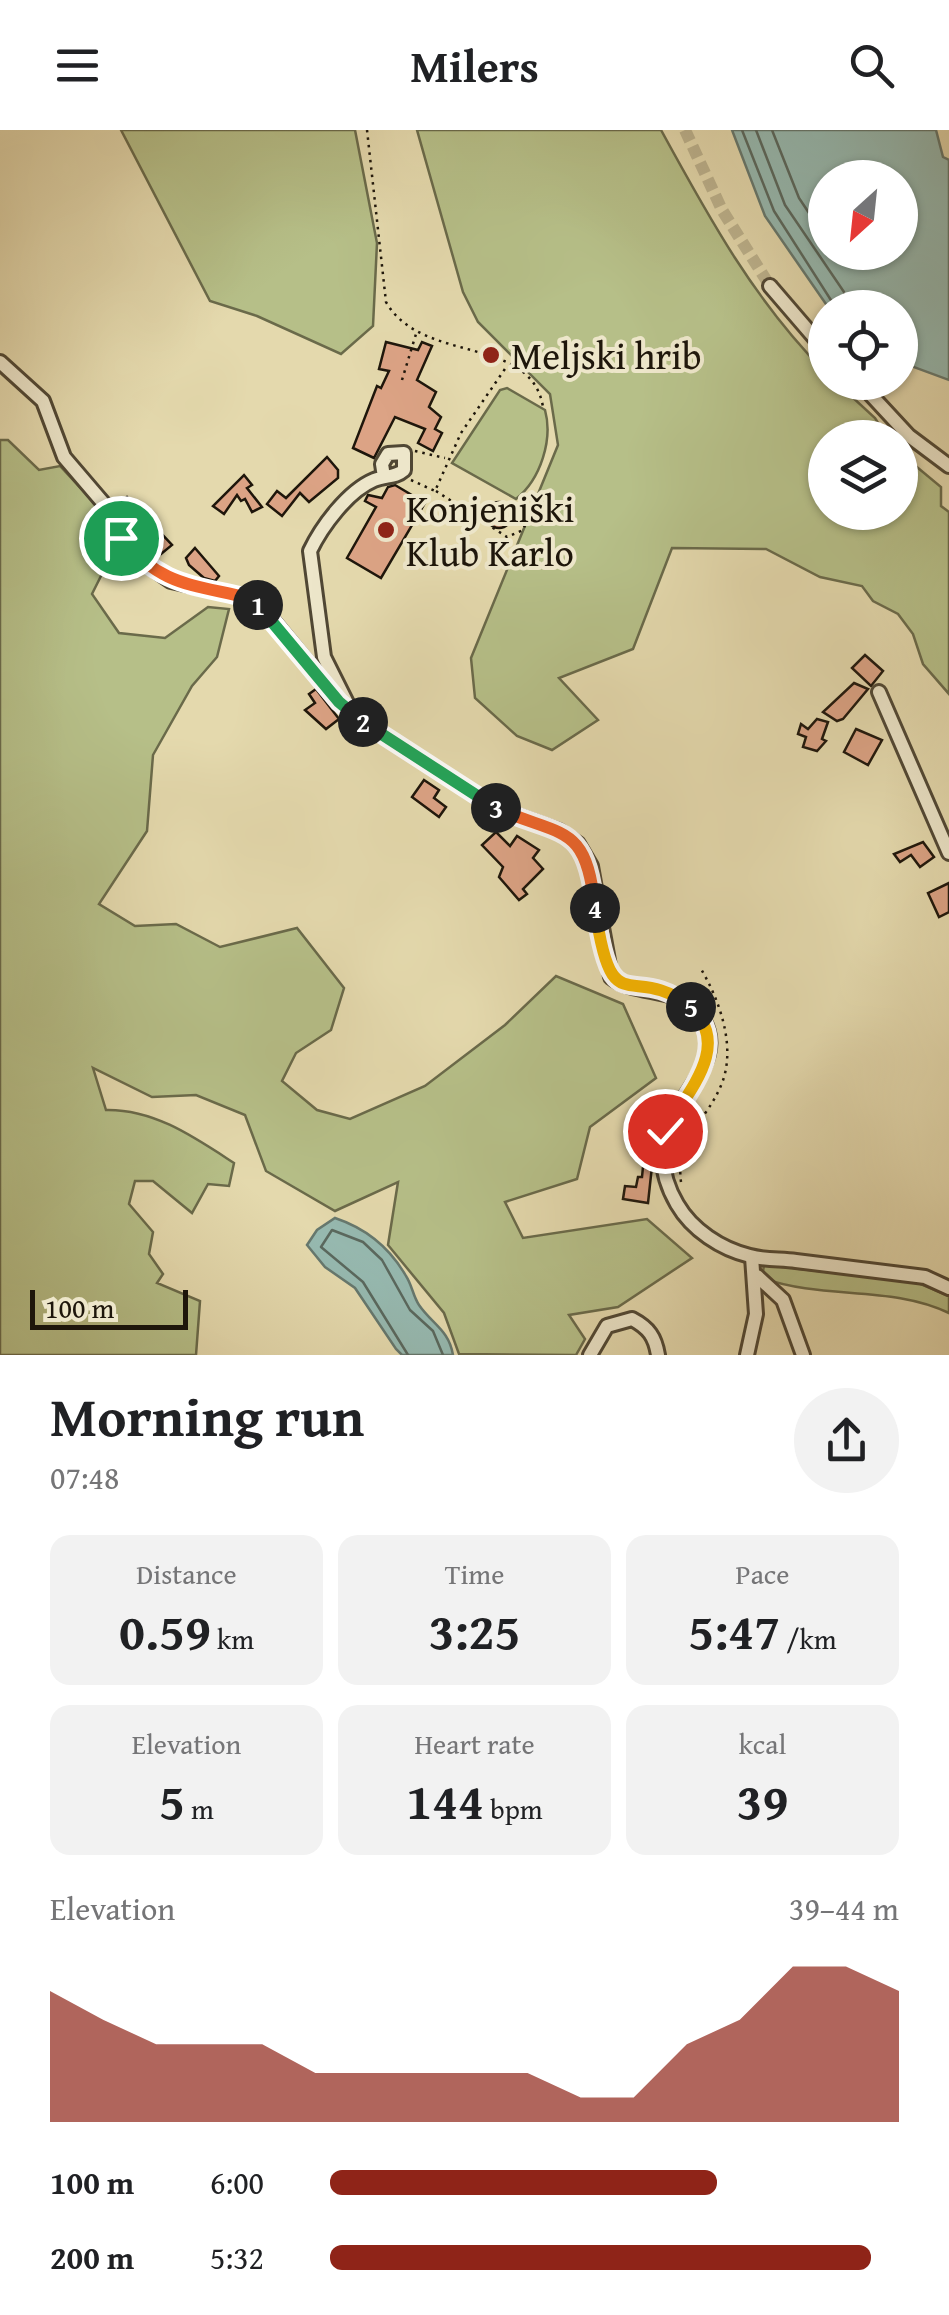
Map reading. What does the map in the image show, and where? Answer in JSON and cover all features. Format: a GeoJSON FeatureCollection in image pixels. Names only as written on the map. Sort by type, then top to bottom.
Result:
{"type":"FeatureCollection","features":[{"type":"Feature","properties":{"kind":"street"},"geometry":{"type":"LineString","coordinates":[[770,286],[808,330]]}},
{"type":"Feature","properties":{"kind":"street"},"geometry":{"type":"LineString","coordinates":[[0,362],[43,401],[64,457],[106,505],[121,538],[138,558],[171,581],[248,598],[264,610],[339,702],[352,712],[460,788],[498,809],[559,830],[578,844],[590,866],[611,977],[622,986],[663,993],[686,1002],[700,1016],[709,1036],[701,1074],[665,1131],[663,1179],[686,1219],[723,1247],[752,1257],[925,1277],[949,1288]]}},
{"type":"Feature","properties":{"kind":"street"},"geometry":{"type":"LineString","coordinates":[[876,400],[928,453],[949,466]]}},
{"type":"Feature","properties":{"kind":"street"},"geometry":{"type":"LineString","coordinates":[[352,712],[324,657],[308,558],[334,514],[370,481],[384,478],[404,470],[404,452],[388,454],[382,464],[384,478]]}},
{"type":"Feature","properties":{"kind":"street"},"geometry":{"type":"LineString","coordinates":[[879,692],[949,853]]}},
{"type":"Feature","properties":{"kind":"street"},"geometry":{"type":"LineString","coordinates":[[747,1355],[753,1338],[757,1276],[752,1257]]}},
{"type":"Feature","properties":{"kind":"street"},"geometry":{"type":"LineString","coordinates":[[757,1276],[783,1300],[804,1355]]}},
{"type":"Feature","properties":{"kind":"street"},"geometry":{"type":"LineString","coordinates":[[590,1355],[607,1326],[632,1319],[646,1326],[656,1340],[658,1355]]}},
{"type":"Feature","properties":{"kind":"path"},"geometry":{"type":"LineString","coordinates":[[367,130],[386,302],[394,316],[416,332],[457,350],[481,349],[528,375],[540,390],[543,407]]}},
{"type":"Feature","properties":{"kind":"path"},"geometry":{"type":"LineString","coordinates":[[402,380],[416,332]]}},
{"type":"Feature","properties":{"kind":"path"},"geometry":{"type":"LineString","coordinates":[[435,491],[446,458],[508,364]]}},
{"type":"Feature","properties":{"kind":"path"},"geometry":{"type":"LineString","coordinates":[[404,452],[424,450],[446,458]]}},
{"type":"Feature","properties":{"kind":"path"},"geometry":{"type":"LineString","coordinates":[[404,470],[413,482],[435,491],[507,537],[522,530],[527,520]]}},
{"type":"Feature","properties":{"kind":"path"},"geometry":{"type":"LineString","coordinates":[[682,1188],[678,1158],[722,1085],[728,1058],[713,988],[701,969]]}},
{"type":"Feature","properties":{"kind":"green space"},"geometry":{"type":"Polygon","coordinates":[[[121,130],[355,130],[377,243],[373,326],[341,354],[257,316],[210,301],[121,130]]]}},
{"type":"Feature","properties":{"kind":"green space"},"geometry":{"type":"Polygon","coordinates":[[[417,130],[661,130],[755,287],[808,354],[808,400],[855,400],[876,420],[808,420],[808,530],[918,530],[918,468],[941,487],[941,506],[949,512],[949,694],[923,664],[913,634],[898,614],[873,601],[862,586],[820,577],[766,549],[672,548],[633,649],[559,678],[598,720],[552,750],[517,736],[475,698],[471,658],[558,445],[550,394],[478,322],[463,292],[417,130]]]}},
{"type":"Feature","properties":{"kind":"green space"},"geometry":{"type":"Polygon","coordinates":[[[507,388],[545,410],[547,421],[543,458],[532,481],[516,499],[452,463],[500,390],[507,388]]]}},
{"type":"Feature","properties":{"kind":"green space"},"geometry":{"type":"Polygon","coordinates":[[[0,440],[8,440],[39,470],[60,466],[100,509],[116,546],[92,594],[119,633],[165,638],[208,607],[229,609],[217,657],[192,686],[153,755],[147,831],[99,904],[135,926],[176,924],[220,947],[297,928],[344,988],[331,1030],[296,1053],[282,1081],[317,1110],[350,1119],[425,1086],[505,1025],[556,976],[623,1004],[656,1078],[590,1127],[577,1179],[505,1202],[523,1238],[647,1219],[692,1258],[618,1307],[569,1315],[585,1339],[576,1355],[459,1354],[444,1313],[388,1245],[398,1182],[335,1211],[266,1171],[245,1115],[196,1095],[152,1097],[93,1068],[106,1110],[157,1119],[234,1163],[229,1186],[208,1184],[192,1213],[153,1181],[135,1181],[129,1204],[153,1232],[149,1254],[163,1274],[157,1283],[200,1301],[196,1355],[0,1355],[0,440]]]}},
{"type":"Feature","properties":{"kind":"green space"},"geometry":{"type":"Polygon","coordinates":[[[764,1265],[916,1282],[949,1296],[949,1313],[904,1299],[785,1285],[762,1278],[764,1265]]]}},
{"type":"Feature","properties":{"kind":"water"},"geometry":{"type":"Polygon","coordinates":[[[732,130],[936,130],[943,157],[949,160],[949,380],[918,369],[918,290],[816,290],[765,216],[732,130]]]}},
{"type":"Feature","properties":{"kind":"water"},"geometry":{"type":"Polygon","coordinates":[[[335,1218],[366,1233],[392,1257],[408,1279],[419,1305],[448,1339],[453,1355],[402,1355],[355,1288],[325,1267],[307,1245],[317,1230],[335,1218]]]}},
{"type":"Feature","properties":{"kind":"building"},"geometry":{"type":"Polygon","coordinates":[[[386,342],[418,350],[422,342],[432,346],[417,380],[436,392],[429,407],[441,417],[435,429],[442,433],[433,451],[418,443],[425,429],[395,417],[374,458],[353,448],[377,386],[381,388],[389,371],[379,369],[386,342]]]}},
{"type":"Feature","properties":{"kind":"building"},"geometry":{"type":"Polygon","coordinates":[[[327,457],[338,470],[338,478],[309,502],[300,493],[282,516],[267,504],[277,491],[286,498],[327,457]]]}},
{"type":"Feature","properties":{"kind":"building"},"geometry":{"type":"Polygon","coordinates":[[[244,475],[252,485],[247,488],[262,507],[252,512],[245,499],[241,501],[237,495],[224,514],[213,506],[244,475]]]}},
{"type":"Feature","properties":{"kind":"building","name":"Konjeniški Klub Karlo"},"geometry":{"type":"Polygon","coordinates":[[[395,485],[425,503],[381,578],[347,558],[376,507],[365,501],[368,495],[382,498],[388,487],[395,485]]]}},
{"type":"Feature","properties":{"kind":"building"},"geometry":{"type":"Polygon","coordinates":[[[127,497],[172,545],[161,554],[120,503],[127,497]]]}},
{"type":"Feature","properties":{"kind":"building"},"geometry":{"type":"Polygon","coordinates":[[[499,502],[508,506],[512,515],[508,524],[499,528],[490,524],[486,515],[490,506],[499,502]]]}},
{"type":"Feature","properties":{"kind":"building"},"geometry":{"type":"Polygon","coordinates":[[[195,548],[219,576],[215,581],[204,578],[189,565],[186,558],[195,548]]]}},
{"type":"Feature","properties":{"kind":"building"},"geometry":{"type":"Polygon","coordinates":[[[865,655],[883,671],[871,686],[852,668],[865,655]]]}},
{"type":"Feature","properties":{"kind":"building"},"geometry":{"type":"Polygon","coordinates":[[[854,683],[868,689],[843,719],[837,721],[823,712],[854,683]]]}},
{"type":"Feature","properties":{"kind":"building"},"geometry":{"type":"Polygon","coordinates":[[[316,689],[339,719],[326,729],[305,710],[315,703],[309,694],[316,689]]]}},
{"type":"Feature","properties":{"kind":"building"},"geometry":{"type":"Polygon","coordinates":[[[817,719],[828,722],[822,739],[826,741],[817,751],[803,747],[806,737],[798,734],[801,724],[808,729],[817,719]]]}},
{"type":"Feature","properties":{"kind":"building"},"geometry":{"type":"Polygon","coordinates":[[[856,729],[882,740],[868,765],[844,752],[856,729]]]}},
{"type":"Feature","properties":{"kind":"building"},"geometry":{"type":"Polygon","coordinates":[[[424,780],[439,790],[434,798],[446,807],[439,817],[412,797],[424,780]]]}},
{"type":"Feature","properties":{"kind":"building"},"geometry":{"type":"Polygon","coordinates":[[[496,832],[510,846],[517,836],[539,850],[533,858],[543,869],[523,889],[527,894],[519,900],[499,877],[503,867],[482,845],[496,832]]]}},
{"type":"Feature","properties":{"kind":"building"},"geometry":{"type":"Polygon","coordinates":[[[923,842],[934,857],[920,867],[911,855],[900,862],[894,854],[923,842]]]}},
{"type":"Feature","properties":{"kind":"building"},"geometry":{"type":"Polygon","coordinates":[[[949,883],[949,912],[939,917],[928,893],[949,883]]]}},
{"type":"Feature","properties":{"kind":"building"},"geometry":{"type":"Polygon","coordinates":[[[644,1157],[653,1157],[648,1203],[623,1199],[625,1186],[636,1187],[638,1177],[642,1177],[644,1157]]]}},
{"type":"Feature","properties":{"kind":"tunnel"},"geometry":{"type":"LineString","coordinates":[[685,130],[722,210],[770,286]]}},
{"type":"Feature","properties":{"kind":"place","name":"Meljski hrib"},"geometry":{"type":"Point","coordinates":[491,355]}},
{"type":"Feature","properties":{"kind":"place","name":"Konjeniški Klub Karlo"},"geometry":{"type":"Point","coordinates":[386,530]}},
{"type":"Feature","properties":{"kind":"route"},"geometry":{"type":"LineString","coordinates":[[121,538],[154,572],[171,581],[248,598],[264,610],[339,702],[386,739],[498,809],[559,830],[578,844],[590,866],[602,948],[611,977],[622,986],[663,993],[686,1002],[700,1016],[709,1036],[701,1074],[665,1131]]}}]}
